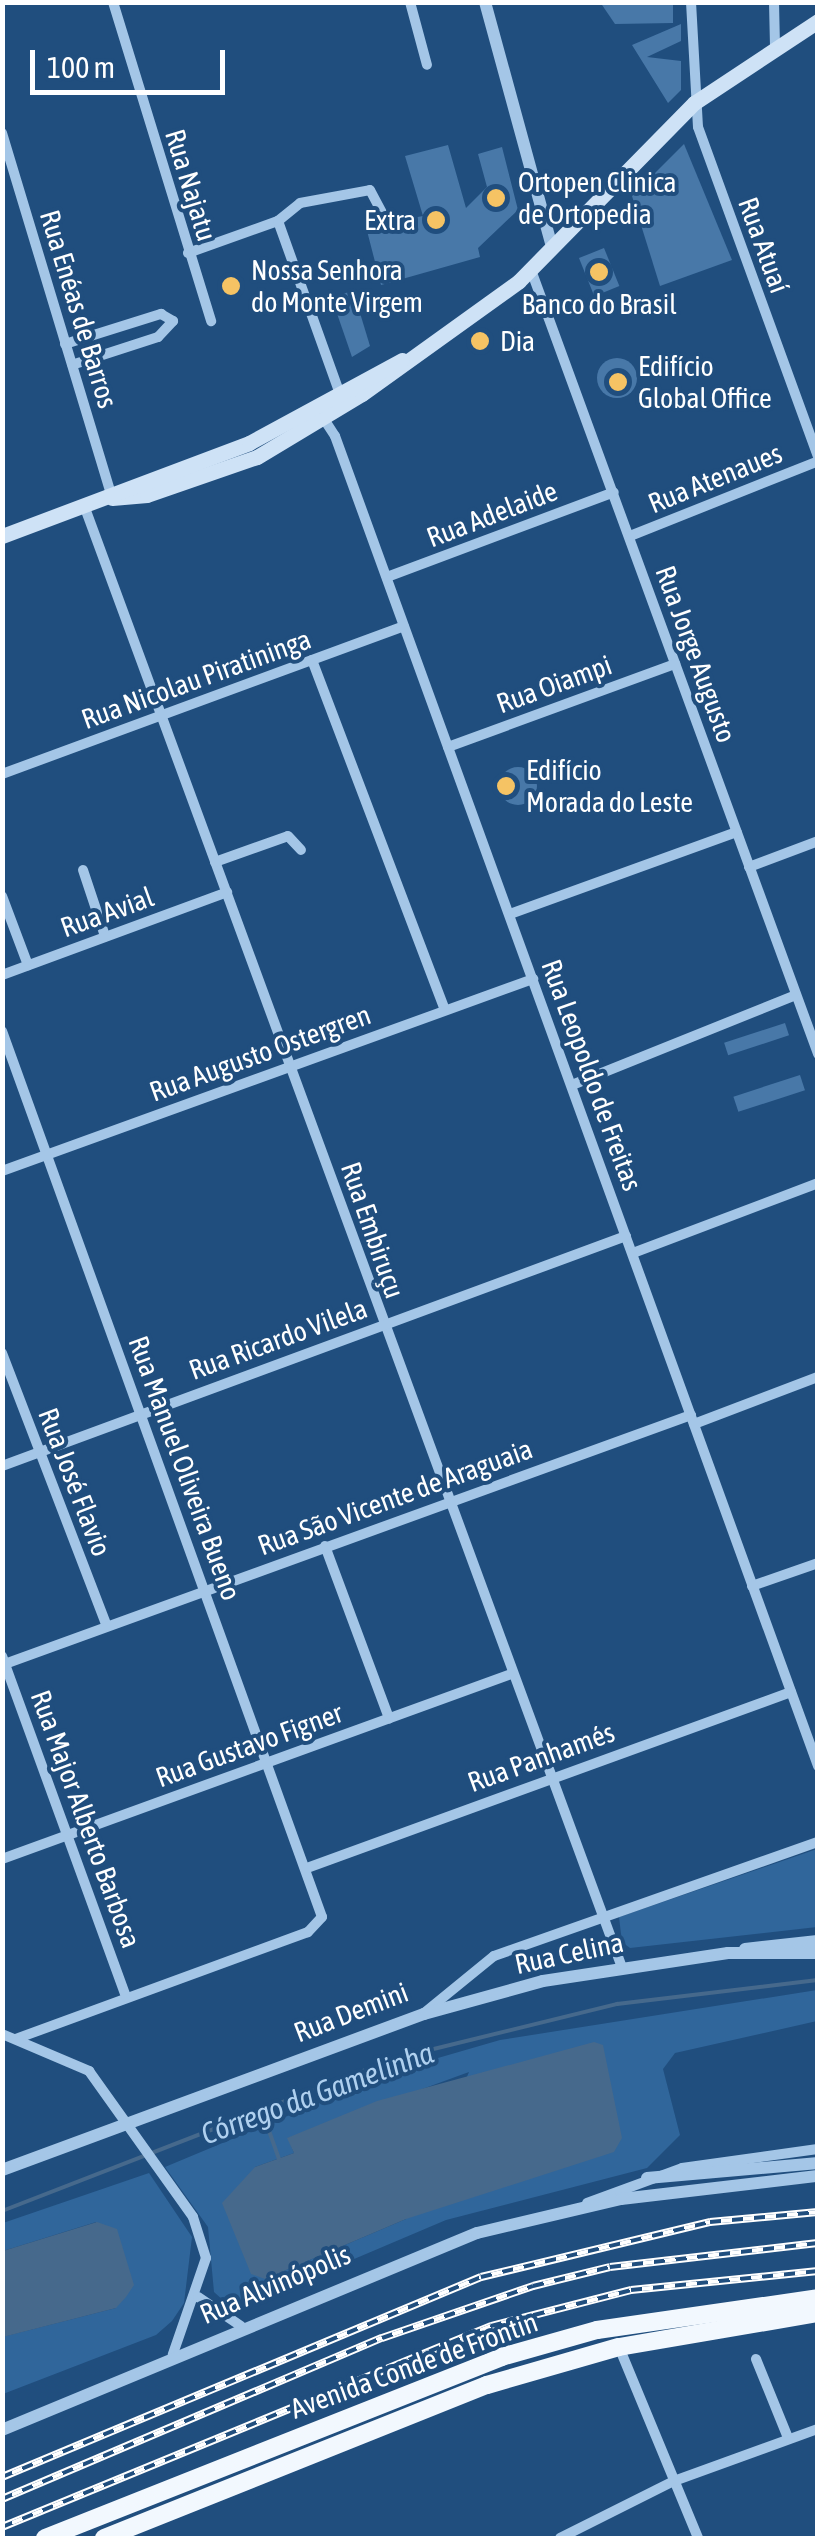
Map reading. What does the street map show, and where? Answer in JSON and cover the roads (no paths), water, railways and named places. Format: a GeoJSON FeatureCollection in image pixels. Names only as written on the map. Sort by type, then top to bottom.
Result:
{"type":"FeatureCollection","features":[{"type":"Feature","properties":{"kind":"highway","name":"Avenida Conde de Frontin"},"geometry":{"type":"LineString","coordinates":[[45,2538],[501,2358],[597,2330],[818,2298]]}},
{"type":"Feature","properties":{"kind":"highway","name":"Avenida Conde de Frontin"},"geometry":{"type":"LineString","coordinates":[[104,2538],[133,2534],[371,2427],[619,2347],[818,2313]]}},
{"type":"Feature","properties":{"kind":"main road"},"geometry":{"type":"LineString","coordinates":[[2,536],[112,498],[232,467],[402,360],[531,270],[694,104],[775,45],[818,21]]}},
{"type":"Feature","properties":{"kind":"main road"},"geometry":{"type":"LineString","coordinates":[[318,412],[339,390],[402,360]]}},
{"type":"Feature","properties":{"kind":"street","name":"Rua Najatu"},"geometry":{"type":"LineString","coordinates":[[113,2],[211,322]]}},
{"type":"Feature","properties":{"kind":"street"},"geometry":{"type":"LineString","coordinates":[[410,2],[427,66]]}},
{"type":"Feature","properties":{"kind":"street"},"geometry":{"type":"LineString","coordinates":[[484,2],[552,247]]}},
{"type":"Feature","properties":{"kind":"street","name":"Rua Atuaí"},"geometry":{"type":"LineString","coordinates":[[690,2],[694,104],[818,459]]}},
{"type":"Feature","properties":{"kind":"street"},"geometry":{"type":"LineString","coordinates":[[774,2],[775,45]]}},
{"type":"Feature","properties":{"kind":"street","name":"Rua Enéas de Barros"},"geometry":{"type":"LineString","coordinates":[[2,133],[112,498]]}},
{"type":"Feature","properties":{"kind":"street"},"geometry":{"type":"LineString","coordinates":[[188,252],[278,221],[300,203],[370,190],[384,216]]}},
{"type":"Feature","properties":{"kind":"street"},"geometry":{"type":"LineString","coordinates":[[278,221],[339,390]]}},
{"type":"Feature","properties":{"kind":"street","name":"Rua Jorge Augusto"},"geometry":{"type":"LineString","coordinates":[[531,270],[818,1054]]}},
{"type":"Feature","properties":{"kind":"street"},"geometry":{"type":"LineString","coordinates":[[64,344],[161,314],[173,322],[158,338],[72,366]]}},
{"type":"Feature","properties":{"kind":"street","name":"Rua Leopoldo de Freitas"},"geometry":{"type":"LineString","coordinates":[[318,412],[386,577],[818,1766]]}},
{"type":"Feature","properties":{"kind":"street","name":"Rua Atenaues"},"geometry":{"type":"LineString","coordinates":[[630,536],[818,459]]}},
{"type":"Feature","properties":{"kind":"street","name":"Rua Adelaide"},"geometry":{"type":"LineString","coordinates":[[386,577],[614,492]]}},
{"type":"Feature","properties":{"kind":"street","name":"Rua Embiruçu"},"geometry":{"type":"LineString","coordinates":[[85,508],[447,1501],[621,1965]]}},
{"type":"Feature","properties":{"kind":"street","name":"Rua Nicolau Piratininga"},"geometry":{"type":"LineString","coordinates":[[2,774],[404,626]]}},
{"type":"Feature","properties":{"kind":"street"},"geometry":{"type":"LineString","coordinates":[[312,660],[446,1010]]}},
{"type":"Feature","properties":{"kind":"street","name":"Rua Oiampi"},"geometry":{"type":"LineString","coordinates":[[448,747],[675,664]]}},
{"type":"Feature","properties":{"kind":"street"},"geometry":{"type":"LineString","coordinates":[[510,914],[737,832]]}},
{"type":"Feature","properties":{"kind":"street"},"geometry":{"type":"LineString","coordinates":[[216,862],[288,836],[301,850]]}},
{"type":"Feature","properties":{"kind":"street"},"geometry":{"type":"LineString","coordinates":[[749,867],[818,842]]}},
{"type":"Feature","properties":{"kind":"street"},"geometry":{"type":"LineString","coordinates":[[83,870],[105,936]]}},
{"type":"Feature","properties":{"kind":"street","name":"Rua Avial"},"geometry":{"type":"LineString","coordinates":[[2,975],[227,892]]}},
{"type":"Feature","properties":{"kind":"street"},"geometry":{"type":"LineString","coordinates":[[2,896],[28,965]]}},
{"type":"Feature","properties":{"kind":"street","name":"Rua Augusto Ostergren"},"geometry":{"type":"LineString","coordinates":[[2,1171],[534,979]]}},
{"type":"Feature","properties":{"kind":"street"},"geometry":{"type":"LineString","coordinates":[[572,1086],[796,995]]}},
{"type":"Feature","properties":{"kind":"street","name":"Rua Manuel Oliveira Bueno"},"geometry":{"type":"LineString","coordinates":[[2,1032],[307,1868],[322,1921],[126,1998]]}},
{"type":"Feature","properties":{"kind":"street"},"geometry":{"type":"LineString","coordinates":[[632,1253],[818,1183]]}},
{"type":"Feature","properties":{"kind":"street","name":"Rua Ricardo Vilela"},"geometry":{"type":"LineString","coordinates":[[2,1466],[626,1236]]}},
{"type":"Feature","properties":{"kind":"street","name":"Rua José Flavio"},"geometry":{"type":"LineString","coordinates":[[2,1353],[107,1626]]}},
{"type":"Feature","properties":{"kind":"street","name":"Rua São Vicente de Araguaia"},"geometry":{"type":"LineString","coordinates":[[4,1661],[447,1501],[818,1377]]}},
{"type":"Feature","properties":{"kind":"street"},"geometry":{"type":"LineString","coordinates":[[325,1546],[389,1718]]}},
{"type":"Feature","properties":{"kind":"street"},"geometry":{"type":"LineString","coordinates":[[752,1586],[818,1564]]}},
{"type":"Feature","properties":{"kind":"street","name":"Rua Major Alberto Barbosa"},"geometry":{"type":"LineString","coordinates":[[4,1661],[126,1998]]}},
{"type":"Feature","properties":{"kind":"street","name":"Rua Gustavo Figner"},"geometry":{"type":"LineString","coordinates":[[2,1859],[512,1674]]}},
{"type":"Feature","properties":{"kind":"street","name":"Rua Panhamés"},"geometry":{"type":"LineString","coordinates":[[307,1868],[791,1692]]}},
{"type":"Feature","properties":{"kind":"street","name":"Rua Demini"},"geometry":{"type":"LineString","coordinates":[[2,2170],[424,2014],[473,1967],[602,1917],[818,1842]]}},
{"type":"Feature","properties":{"kind":"street","name":"Rua Celina"},"geometry":{"type":"LineString","coordinates":[[424,2014],[621,1965],[818,1941]]}},
{"type":"Feature","properties":{"kind":"street","name":"Rua Celina"},"geometry":{"type":"LineString","coordinates":[[728,1953],[818,1953]]}},
{"type":"Feature","properties":{"kind":"street"},"geometry":{"type":"LineString","coordinates":[[16,2039],[126,1998]]}},
{"type":"Feature","properties":{"kind":"street"},"geometry":{"type":"LineString","coordinates":[[2,2034],[89,2071],[204,2244],[198,2297],[173,2354]]}},
{"type":"Feature","properties":{"kind":"street","name":"Rua Alvinópolis"},"geometry":{"type":"LineString","coordinates":[[576,2208],[646,2178],[818,2149]]}},
{"type":"Feature","properties":{"kind":"street"},"geometry":{"type":"LineString","coordinates":[[646,2178],[818,2164]]}},
{"type":"Feature","properties":{"kind":"street","name":"Rua Alvinópolis"},"geometry":{"type":"LineString","coordinates":[[2,2430],[428,2248],[576,2208],[818,2176]]}},
{"type":"Feature","properties":{"kind":"street"},"geometry":{"type":"LineString","coordinates":[[198,2297],[241,2326]]}},
{"type":"Feature","properties":{"kind":"street"},"geometry":{"type":"LineString","coordinates":[[619,2347],[698,2538]]}},
{"type":"Feature","properties":{"kind":"street"},"geometry":{"type":"LineString","coordinates":[[756,2359],[788,2438]]}},
{"type":"Feature","properties":{"kind":"street"},"geometry":{"type":"LineString","coordinates":[[560,2538],[674,2481],[818,2430]]}},
{"type":"Feature","properties":{"kind":"street"},"geometry":{"type":"LineString","coordinates":[[109,2512],[133,2534]]}},
{"type":"Feature","properties":{"kind":"waterway","name":"Córrego da Gamelinha"},"geometry":{"type":"LineString","coordinates":[[2,2211],[397,2058],[617,2004],[818,1980]]}},
{"type":"Feature","properties":{"kind":"waterway"},"geometry":{"type":"LineString","coordinates":[[262,2111],[279,2159]]}},
{"type":"Feature","properties":{"kind":"railway"},"geometry":{"type":"LineString","coordinates":[[2,2477],[481,2277],[710,2222],[818,2212]]}},
{"type":"Feature","properties":{"kind":"railway"},"geometry":{"type":"LineString","coordinates":[[2,2499],[382,2338],[533,2286],[610,2267],[818,2243]]}},
{"type":"Feature","properties":{"kind":"railway"},"geometry":{"type":"LineString","coordinates":[[2,2527],[491,2326],[631,2290],[818,2271]]}},
{"type":"Feature","properties":{"kind":"place","name":"Ortopen Clinica de Ortopedia"},"geometry":{"type":"Point","coordinates":[496,198]}},
{"type":"Feature","properties":{"kind":"place","name":"Extra"},"geometry":{"type":"Point","coordinates":[436,220]}},
{"type":"Feature","properties":{"kind":"place","name":"Banco do Brasil"},"geometry":{"type":"Point","coordinates":[599,272]}},
{"type":"Feature","properties":{"kind":"place","name":"Nossa Senhora do Monte Virgem"},"geometry":{"type":"Point","coordinates":[231,286]}},
{"type":"Feature","properties":{"kind":"place","name":"Dia"},"geometry":{"type":"Point","coordinates":[480,341]}},
{"type":"Feature","properties":{"kind":"place","name":"Edifício Global Office"},"geometry":{"type":"Point","coordinates":[618,382]}},
{"type":"Feature","properties":{"kind":"place","name":"Edifício Morada do Leste"},"geometry":{"type":"Point","coordinates":[506,786]}}]}
